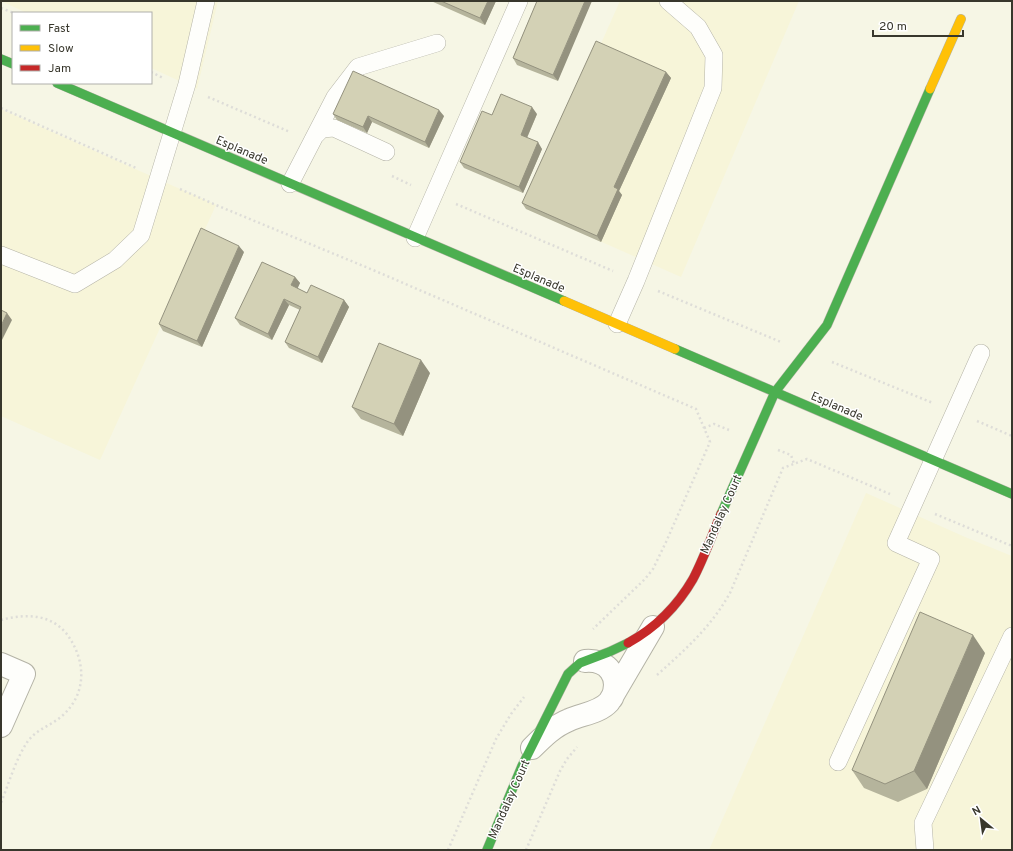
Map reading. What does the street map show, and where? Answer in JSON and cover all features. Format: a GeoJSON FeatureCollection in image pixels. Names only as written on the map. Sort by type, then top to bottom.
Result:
{"type":"FeatureCollection","features":[{"type":"Feature","properties":{"kind":"main road","name":"Mandalay Court"},"geometry":{"type":"LineString","coordinates":[[487,850],[532,748],[568,674],[576,666],[585,661],[617,649],[653,627],[682,596],[692,578],[775,392],[827,325],[961,19]]}},
{"type":"Feature","properties":{"kind":"main road"},"geometry":{"type":"LineString","coordinates":[[1,59],[12,64]]}},
{"type":"Feature","properties":{"kind":"main road","name":"Esplanade"},"geometry":{"type":"LineString","coordinates":[[59,84],[1012,494]]}},
{"type":"Feature","properties":{"kind":"street","name":"Mandalay Court"},"geometry":{"type":"LineString","coordinates":[[532,748],[546,734],[557,726],[604,704],[653,627]]}},
{"type":"Feature","properties":{"kind":"street"},"geometry":{"type":"LineString","coordinates":[[566,678],[566,694],[571,703],[580,709],[590,711],[604,704],[616,683],[612,673],[605,665],[595,661],[585,661]]}},
{"type":"Feature","properties":{"kind":"street"},"geometry":{"type":"LineString","coordinates":[[1,664],[24,674],[1,726]]}},
{"type":"Feature","properties":{"kind":"lane"},"geometry":{"type":"LineString","coordinates":[[1,254],[75,284],[115,260],[142,235],[186,88],[206,1]]}},
{"type":"Feature","properties":{"kind":"lane"},"geometry":{"type":"LineString","coordinates":[[415,238],[519,1]]}},
{"type":"Feature","properties":{"kind":"lane"},"geometry":{"type":"LineString","coordinates":[[617,324],[636,281],[713,88],[714,55],[698,27],[668,1]]}},
{"type":"Feature","properties":{"kind":"lane"},"geometry":{"type":"LineString","coordinates":[[290,184],[335,97],[358,68],[437,44]]}},
{"type":"Feature","properties":{"kind":"lane"},"geometry":{"type":"LineString","coordinates":[[314,138],[322,129],[334,128],[386,152]]}},
{"type":"Feature","properties":{"kind":"lane"},"geometry":{"type":"LineString","coordinates":[[838,762],[931,559],[896,544],[981,354]]}},
{"type":"Feature","properties":{"kind":"lane"},"geometry":{"type":"LineString","coordinates":[[924,850],[923,823],[1012,636]]}},
{"type":"Feature","properties":{"kind":"path"},"geometry":{"type":"LineString","coordinates":[[1,8],[12,12]]}},
{"type":"Feature","properties":{"kind":"path"},"geometry":{"type":"LineString","coordinates":[[152,72],[186,88],[314,138]]}},
{"type":"Feature","properties":{"kind":"path"},"geometry":{"type":"LineString","coordinates":[[1,108],[216,205],[373,270],[696,409],[710,442],[666,542],[653,569],[646,579],[592,630]]}},
{"type":"Feature","properties":{"kind":"path"},"geometry":{"type":"LineString","coordinates":[[391,176],[636,281],[1012,436]]}},
{"type":"Feature","properties":{"kind":"path"},"geometry":{"type":"LineString","coordinates":[[654,678],[693,643],[722,608],[783,468],[807,459],[1012,546]]}},
{"type":"Feature","properties":{"kind":"path"},"geometry":{"type":"LineString","coordinates":[[448,850],[496,739],[511,714],[529,693]]}},
{"type":"Feature","properties":{"kind":"path"},"geometry":{"type":"LineString","coordinates":[[526,850],[566,759],[580,745]]}},
{"type":"Feature","properties":{"kind":"shaded area"},"geometry":{"type":"Polygon","coordinates":[[[1,1],[218,1],[197,89],[152,68],[152,12],[25,12],[1,1]]]}},
{"type":"Feature","properties":{"kind":"shaded area"},"geometry":{"type":"Polygon","coordinates":[[[620,1],[799,1],[681,277],[527,209],[620,1]]]}},
{"type":"Feature","properties":{"kind":"shaded area"},"geometry":{"type":"Polygon","coordinates":[[[1,109],[216,205],[100,460],[1,416],[1,109]]]}},
{"type":"Feature","properties":{"kind":"shaded area"},"geometry":{"type":"Polygon","coordinates":[[[866,493],[1012,556],[1012,850],[709,850],[866,493]]]}},
{"type":"Feature","properties":{"kind":"building"},"geometry":{"type":"Polygon","coordinates":[[[441,1],[488,1],[480,18],[441,1]]]}},
{"type":"Feature","properties":{"kind":"building"},"geometry":{"type":"Polygon","coordinates":[[[537,1],[585,1],[553,75],[513,58],[537,1]]]}},
{"type":"Feature","properties":{"kind":"building"},"geometry":{"type":"Polygon","coordinates":[[[596,41],[666,72],[614,187],[618,189],[597,236],[522,203],[596,41]]]}},
{"type":"Feature","properties":{"kind":"building"},"geometry":{"type":"Polygon","coordinates":[[[353,71],[439,110],[425,142],[368,116],[363,127],[333,114],[353,71]]]}},
{"type":"Feature","properties":{"kind":"building"},"geometry":{"type":"Polygon","coordinates":[[[501,94],[532,107],[521,135],[538,142],[519,187],[460,162],[482,111],[492,115],[501,94]]]}},
{"type":"Feature","properties":{"kind":"building"},"geometry":{"type":"Polygon","coordinates":[[[201,228],[239,246],[197,341],[159,324],[201,228]]]}},
{"type":"Feature","properties":{"kind":"building"},"geometry":{"type":"Polygon","coordinates":[[[262,262],[295,277],[291,285],[307,293],[311,285],[344,300],[318,357],[285,342],[301,307],[284,299],[268,334],[235,318],[262,262]]]}},
{"type":"Feature","properties":{"kind":"building"},"geometry":{"type":"Polygon","coordinates":[[[1,310],[7,313],[1,326],[1,310]]]}},
{"type":"Feature","properties":{"kind":"building"},"geometry":{"type":"Polygon","coordinates":[[[379,343],[421,360],[394,424],[352,407],[379,343]]]}},
{"type":"Feature","properties":{"kind":"building"},"geometry":{"type":"Polygon","coordinates":[[[920,612],[973,635],[914,771],[885,784],[852,770],[920,612]]]}},
{"type":"Feature","properties":{"kind":"traffic: fast"},"geometry":{"type":"LineString","coordinates":[[1,59],[12,64]]}},
{"type":"Feature","properties":{"kind":"traffic: fast"},"geometry":{"type":"LineString","coordinates":[[59,84],[564,301]]}},
{"type":"Feature","properties":{"kind":"traffic: fast"},"geometry":{"type":"LineString","coordinates":[[721,514],[775,392],[827,325],[930,89]]}},
{"type":"Feature","properties":{"kind":"traffic: fast"},"geometry":{"type":"LineString","coordinates":[[675,349],[1012,494]]}},
{"type":"Feature","properties":{"kind":"traffic: fast"},"geometry":{"type":"LineString","coordinates":[[487,850],[522,766],[568,674],[580,663],[628,643]]}},
{"type":"Feature","properties":{"kind":"traffic: slow"},"geometry":{"type":"LineString","coordinates":[[930,89],[961,19]]}},
{"type":"Feature","properties":{"kind":"traffic: slow"},"geometry":{"type":"LineString","coordinates":[[564,301],[675,349]]}},
{"type":"Feature","properties":{"kind":"traffic: jam"},"geometry":{"type":"LineString","coordinates":[[628,643],[638,637],[665,615],[687,589],[701,563],[721,514]]}}]}
